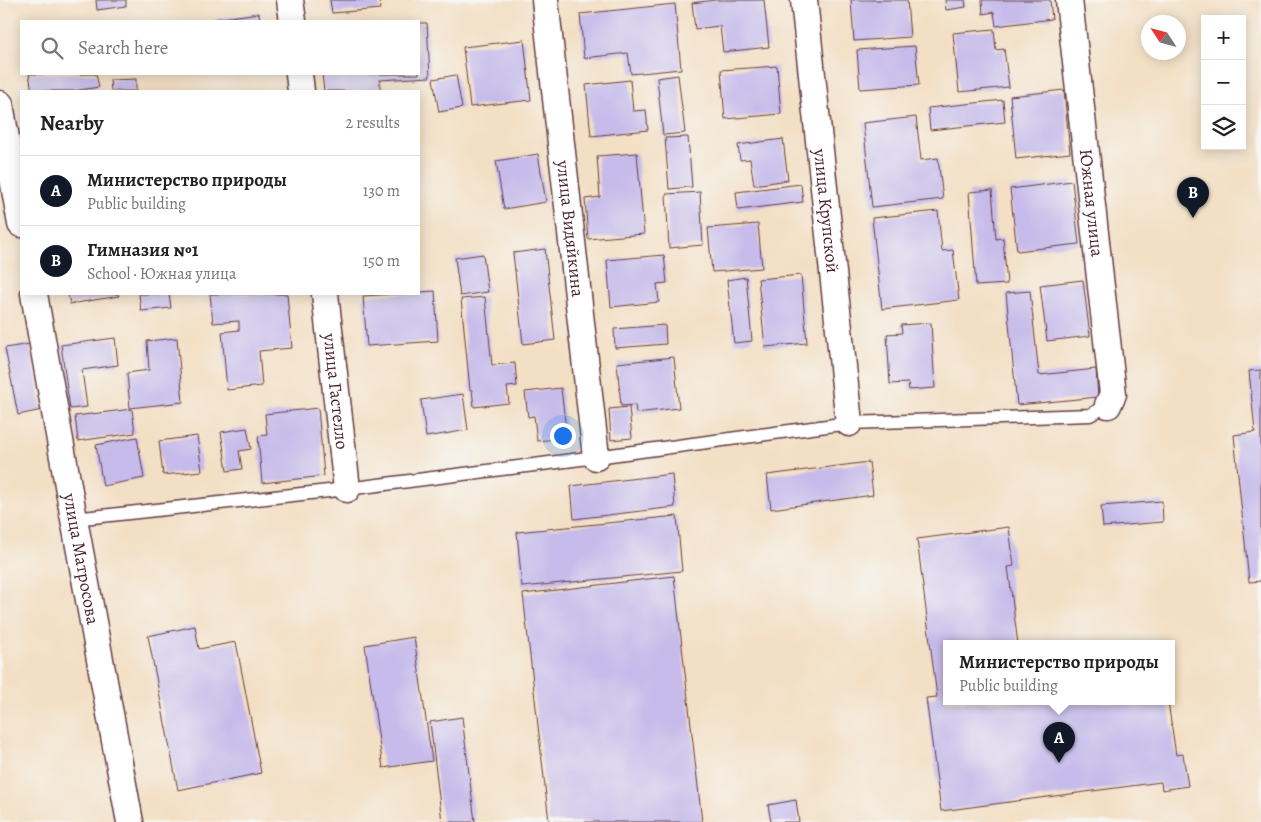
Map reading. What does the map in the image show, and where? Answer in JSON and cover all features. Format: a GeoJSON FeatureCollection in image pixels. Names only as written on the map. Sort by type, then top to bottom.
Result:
{"type":"FeatureCollection","features":[{"type":"Feature","properties":{"kind":"street"},"geometry":{"type":"LineString","coordinates":[[290,0],[293,20]]}},
{"type":"Feature","properties":{"kind":"street","name":"улица Видяйкина"},"geometry":{"type":"LineString","coordinates":[[545,0],[596,457]]}},
{"type":"Feature","properties":{"kind":"street","name":"улица Крупской"},"geometry":{"type":"LineString","coordinates":[[804,0],[850,422]]}},
{"type":"Feature","properties":{"kind":"street","name":"Южная улица"},"geometry":{"type":"LineString","coordinates":[[1069,0],[1113,394],[1108,405]]}},
{"type":"Feature","properties":{"kind":"street"},"geometry":{"type":"LineString","coordinates":[[299,75],[301,90]]}},
{"type":"Feature","properties":{"kind":"street"},"geometry":{"type":"LineString","coordinates":[[0,104],[20,218]]}},
{"type":"Feature","properties":{"kind":"street","name":"улица Матросова"},"geometry":{"type":"LineString","coordinates":[[34,295],[130,822]]}},
{"type":"Feature","properties":{"kind":"street","name":"улица Гастелло"},"geometry":{"type":"LineString","coordinates":[[325,295],[347,489]]}},
{"type":"Feature","properties":{"kind":"lane"},"geometry":{"type":"LineString","coordinates":[[74,520],[347,489],[850,422],[1090,415],[1108,405]]}},
{"type":"Feature","properties":{"kind":"building"},"geometry":{"type":"Polygon","coordinates":[[[96,0],[126,0],[126,6],[97,10],[96,0]]]}},
{"type":"Feature","properties":{"kind":"building"},"geometry":{"type":"Polygon","coordinates":[[[330,0],[379,0],[380,9],[332,13],[330,0]]]}},
{"type":"Feature","properties":{"kind":"building"},"geometry":{"type":"Polygon","coordinates":[[[715,0],[764,0],[769,47],[723,52],[720,26],[695,29],[692,3],[715,0]]]}},
{"type":"Feature","properties":{"kind":"building"},"geometry":{"type":"Polygon","coordinates":[[[851,0],[907,0],[910,37],[854,41],[851,0]]]}},
{"type":"Feature","properties":{"kind":"building"},"geometry":{"type":"Polygon","coordinates":[[[945,0],[965,0],[966,7],[946,10],[945,0]]]}},
{"type":"Feature","properties":{"kind":"building"},"geometry":{"type":"Polygon","coordinates":[[[982,0],[1050,0],[1052,19],[996,26],[994,12],[983,14],[982,0]]]}},
{"type":"Feature","properties":{"kind":"building"},"geometry":{"type":"Polygon","coordinates":[[[675,4],[681,69],[631,74],[628,53],[584,58],[580,14],[675,4]]]}},
{"type":"Feature","properties":{"kind":"building"},"geometry":{"type":"Polygon","coordinates":[[[259,13],[260,20],[216,20],[259,13]]]}},
{"type":"Feature","properties":{"kind":"building"},"geometry":{"type":"Polygon","coordinates":[[[420,23],[427,23],[430,77],[380,80],[380,90],[324,90],[322,75],[420,75],[420,23]]]}},
{"type":"Feature","properties":{"kind":"building"},"geometry":{"type":"Polygon","coordinates":[[[994,29],[996,50],[1004,49],[1009,87],[959,92],[953,33],[994,29]]]}},
{"type":"Feature","properties":{"kind":"building"},"geometry":{"type":"Polygon","coordinates":[[[524,40],[531,100],[470,107],[463,47],[524,40]]]}},
{"type":"Feature","properties":{"kind":"building"},"geometry":{"type":"Polygon","coordinates":[[[915,46],[919,85],[860,89],[857,50],[915,46]]]}},
{"type":"Feature","properties":{"kind":"building"},"geometry":{"type":"Polygon","coordinates":[[[777,66],[781,114],[725,119],[721,70],[777,66]]]}},
{"type":"Feature","properties":{"kind":"building"},"geometry":{"type":"Polygon","coordinates":[[[29,75],[96,75],[99,87],[80,90],[32,90],[29,75]]]}},
{"type":"Feature","properties":{"kind":"building"},"geometry":{"type":"Polygon","coordinates":[[[456,75],[462,108],[439,112],[433,79],[456,75]]]}},
{"type":"Feature","properties":{"kind":"building"},"geometry":{"type":"Polygon","coordinates":[[[678,75],[685,133],[663,135],[657,78],[678,75]]]}},
{"type":"Feature","properties":{"kind":"building"},"geometry":{"type":"Polygon","coordinates":[[[136,79],[136,90],[111,90],[110,80],[136,79]]]}},
{"type":"Feature","properties":{"kind":"building"},"geometry":{"type":"Polygon","coordinates":[[[630,80],[633,111],[646,110],[648,130],[591,136],[586,85],[630,80]]]}},
{"type":"Feature","properties":{"kind":"building"},"geometry":{"type":"Polygon","coordinates":[[[1064,90],[1070,153],[1016,159],[1010,96],[1064,90]]]}},
{"type":"Feature","properties":{"kind":"building"},"geometry":{"type":"Polygon","coordinates":[[[1003,100],[1005,122],[930,130],[928,108],[1003,100]]]}},
{"type":"Feature","properties":{"kind":"building"},"geometry":{"type":"Polygon","coordinates":[[[916,117],[921,160],[938,158],[943,199],[872,207],[863,123],[916,117]]]}},
{"type":"Feature","properties":{"kind":"building"},"geometry":{"type":"Polygon","coordinates":[[[688,137],[692,187],[669,189],[665,138],[688,137]]]}},
{"type":"Feature","properties":{"kind":"building"},"geometry":{"type":"Polygon","coordinates":[[[783,139],[788,180],[754,185],[750,159],[740,160],[738,145],[783,139]]]}},
{"type":"Feature","properties":{"kind":"building"},"geometry":{"type":"Polygon","coordinates":[[[637,153],[644,234],[588,239],[585,199],[600,197],[597,156],[637,153]]]}},
{"type":"Feature","properties":{"kind":"building"},"geometry":{"type":"Polygon","coordinates":[[[538,154],[546,202],[504,209],[496,161],[538,154]]]}},
{"type":"Feature","properties":{"kind":"building"},"geometry":{"type":"Polygon","coordinates":[[[1072,181],[1079,244],[1017,251],[1010,189],[1072,181]]]}},
{"type":"Feature","properties":{"kind":"building"},"geometry":{"type":"Polygon","coordinates":[[[801,184],[803,202],[738,210],[736,192],[801,184]]]}},
{"type":"Feature","properties":{"kind":"building"},"geometry":{"type":"Polygon","coordinates":[[[992,190],[996,239],[1003,238],[1007,284],[976,286],[969,192],[992,190]]]}},
{"type":"Feature","properties":{"kind":"building"},"geometry":{"type":"Polygon","coordinates":[[[700,192],[703,245],[669,248],[666,194],[700,192]]]}},
{"type":"Feature","properties":{"kind":"building"},"geometry":{"type":"Polygon","coordinates":[[[938,211],[942,251],[953,250],[959,300],[882,309],[872,218],[938,211]]]}},
{"type":"Feature","properties":{"kind":"building"},"geometry":{"type":"Polygon","coordinates":[[[758,224],[762,268],[712,272],[708,228],[758,224]]]}},
{"type":"Feature","properties":{"kind":"building"},"geometry":{"type":"Polygon","coordinates":[[[545,249],[555,340],[523,344],[513,253],[545,249]]]}},
{"type":"Feature","properties":{"kind":"building"},"geometry":{"type":"Polygon","coordinates":[[[483,254],[488,292],[460,296],[455,258],[483,254]]]}},
{"type":"Feature","properties":{"kind":"building"},"geometry":{"type":"Polygon","coordinates":[[[664,255],[667,283],[657,284],[659,302],[611,307],[607,260],[664,255]]]}},
{"type":"Feature","properties":{"kind":"building"},"geometry":{"type":"Polygon","coordinates":[[[801,275],[807,343],[765,347],[758,279],[801,275]]]}},
{"type":"Feature","properties":{"kind":"building"},"geometry":{"type":"Polygon","coordinates":[[[746,277],[752,341],[734,343],[727,280],[746,277]]]}},
{"type":"Feature","properties":{"kind":"building"},"geometry":{"type":"Polygon","coordinates":[[[1083,280],[1090,336],[1047,341],[1040,285],[1083,280]]]}},
{"type":"Feature","properties":{"kind":"building"},"geometry":{"type":"Polygon","coordinates":[[[435,291],[438,341],[367,346],[363,296],[420,295],[420,292],[435,291]]]}},
{"type":"Feature","properties":{"kind":"building"},"geometry":{"type":"Polygon","coordinates":[[[1030,291],[1039,375],[1096,369],[1098,397],[1017,405],[1006,293],[1030,291]]]}},
{"type":"Feature","properties":{"kind":"building"},"geometry":{"type":"Polygon","coordinates":[[[68,295],[119,296],[70,304],[68,295]]]}},
{"type":"Feature","properties":{"kind":"building"},"geometry":{"type":"Polygon","coordinates":[[[139,295],[169,295],[171,308],[141,311],[139,295]]]}},
{"type":"Feature","properties":{"kind":"building"},"geometry":{"type":"Polygon","coordinates":[[[210,295],[287,295],[292,348],[259,351],[262,386],[227,390],[222,332],[239,330],[239,321],[213,323],[210,295]]]}},
{"type":"Feature","properties":{"kind":"building"},"geometry":{"type":"Polygon","coordinates":[[[485,297],[492,365],[515,363],[517,386],[507,387],[509,403],[474,407],[472,390],[470,390],[461,299],[485,297]]]}},
{"type":"Feature","properties":{"kind":"building"},"geometry":{"type":"Polygon","coordinates":[[[931,323],[935,388],[909,390],[908,383],[890,384],[887,334],[902,333],[901,325],[931,323]]]}},
{"type":"Feature","properties":{"kind":"building"},"geometry":{"type":"Polygon","coordinates":[[[665,325],[666,344],[615,348],[614,329],[665,325]]]}},
{"type":"Feature","properties":{"kind":"building"},"geometry":{"type":"Polygon","coordinates":[[[115,338],[118,365],[82,370],[87,407],[70,409],[61,345],[115,338]]]}},
{"type":"Feature","properties":{"kind":"building"},"geometry":{"type":"Polygon","coordinates":[[[177,338],[183,402],[130,408],[127,373],[149,370],[147,341],[177,338]]]}},
{"type":"Feature","properties":{"kind":"building"},"geometry":{"type":"Polygon","coordinates":[[[30,344],[42,410],[18,415],[5,348],[30,344]]]}},
{"type":"Feature","properties":{"kind":"building"},"geometry":{"type":"Polygon","coordinates":[[[674,357],[679,408],[636,413],[635,405],[621,406],[617,363],[674,357]]]}},
{"type":"Feature","properties":{"kind":"building"},"geometry":{"type":"Polygon","coordinates":[[[1261,370],[1261,581],[1249,582],[1234,435],[1255,432],[1249,371],[1261,370]]]}},
{"type":"Feature","properties":{"kind":"building"},"geometry":{"type":"Polygon","coordinates":[[[561,388],[567,438],[537,441],[534,416],[528,417],[525,392],[561,388]]]}},
{"type":"Feature","properties":{"kind":"building"},"geometry":{"type":"Polygon","coordinates":[[[463,394],[468,430],[426,437],[421,400],[463,394]]]}},
{"type":"Feature","properties":{"kind":"building"},"geometry":{"type":"Polygon","coordinates":[[[629,407],[632,438],[611,440],[609,409],[629,407]]]}},
{"type":"Feature","properties":{"kind":"building"},"geometry":{"type":"Polygon","coordinates":[[[318,408],[324,476],[262,483],[258,436],[267,435],[265,414],[318,408]]]}},
{"type":"Feature","properties":{"kind":"building"},"geometry":{"type":"Polygon","coordinates":[[[132,409],[135,433],[78,441],[75,416],[132,409]]]}},
{"type":"Feature","properties":{"kind":"building"},"geometry":{"type":"Polygon","coordinates":[[[247,428],[251,449],[239,451],[242,469],[227,471],[221,432],[247,428]]]}},
{"type":"Feature","properties":{"kind":"building"},"geometry":{"type":"Polygon","coordinates":[[[197,436],[202,471],[163,475],[159,441],[197,436]]]}},
{"type":"Feature","properties":{"kind":"building"},"geometry":{"type":"Polygon","coordinates":[[[137,437],[144,478],[103,486],[96,445],[137,437]]]}},
{"type":"Feature","properties":{"kind":"building"},"geometry":{"type":"Polygon","coordinates":[[[869,462],[873,495],[771,509],[767,475],[869,462]]]}},
{"type":"Feature","properties":{"kind":"building"},"geometry":{"type":"Polygon","coordinates":[[[672,474],[675,507],[574,519],[571,486],[672,474]]]}},
{"type":"Feature","properties":{"kind":"building"},"geometry":{"type":"Polygon","coordinates":[[[1162,501],[1163,522],[1103,527],[1101,506],[1162,501]]]}},
{"type":"Feature","properties":{"kind":"building"},"geometry":{"type":"Polygon","coordinates":[[[677,516],[682,571],[522,587],[517,532],[677,516]]]}},
{"type":"Feature","properties":{"kind":"building"},"geometry":{"type":"Polygon","coordinates":[[[1009,527],[1014,566],[1008,567],[1017,640],[943,640],[943,705],[1168,705],[1176,755],[1183,754],[1188,786],[1162,790],[1161,782],[941,811],[926,698],[937,697],[917,539],[1009,527]]]}},
{"type":"Feature","properties":{"kind":"building"},"geometry":{"type":"Polygon","coordinates":[[[674,576],[702,822],[549,822],[523,594],[674,576]]]}},
{"type":"Feature","properties":{"kind":"building"},"geometry":{"type":"Polygon","coordinates":[[[195,626],[199,649],[236,642],[261,773],[178,790],[148,636],[195,626]]]}},
{"type":"Feature","properties":{"kind":"building"},"geometry":{"type":"Polygon","coordinates":[[[414,637],[432,761],[383,768],[365,645],[414,637]]]}},
{"type":"Feature","properties":{"kind":"building"},"geometry":{"type":"Polygon","coordinates":[[[462,717],[475,822],[442,822],[430,722],[462,717]]]}},
{"type":"Feature","properties":{"kind":"building"},"geometry":{"type":"Polygon","coordinates":[[[796,800],[799,822],[771,822],[768,805],[796,800]]]}},
{"type":"Feature","properties":{"kind":"place","name":"Гимназия №1"},"geometry":{"type":"Point","coordinates":[1193,218]}},
{"type":"Feature","properties":{"kind":"place","name":"Министерство природы"},"geometry":{"type":"Point","coordinates":[1059,763]}}]}
